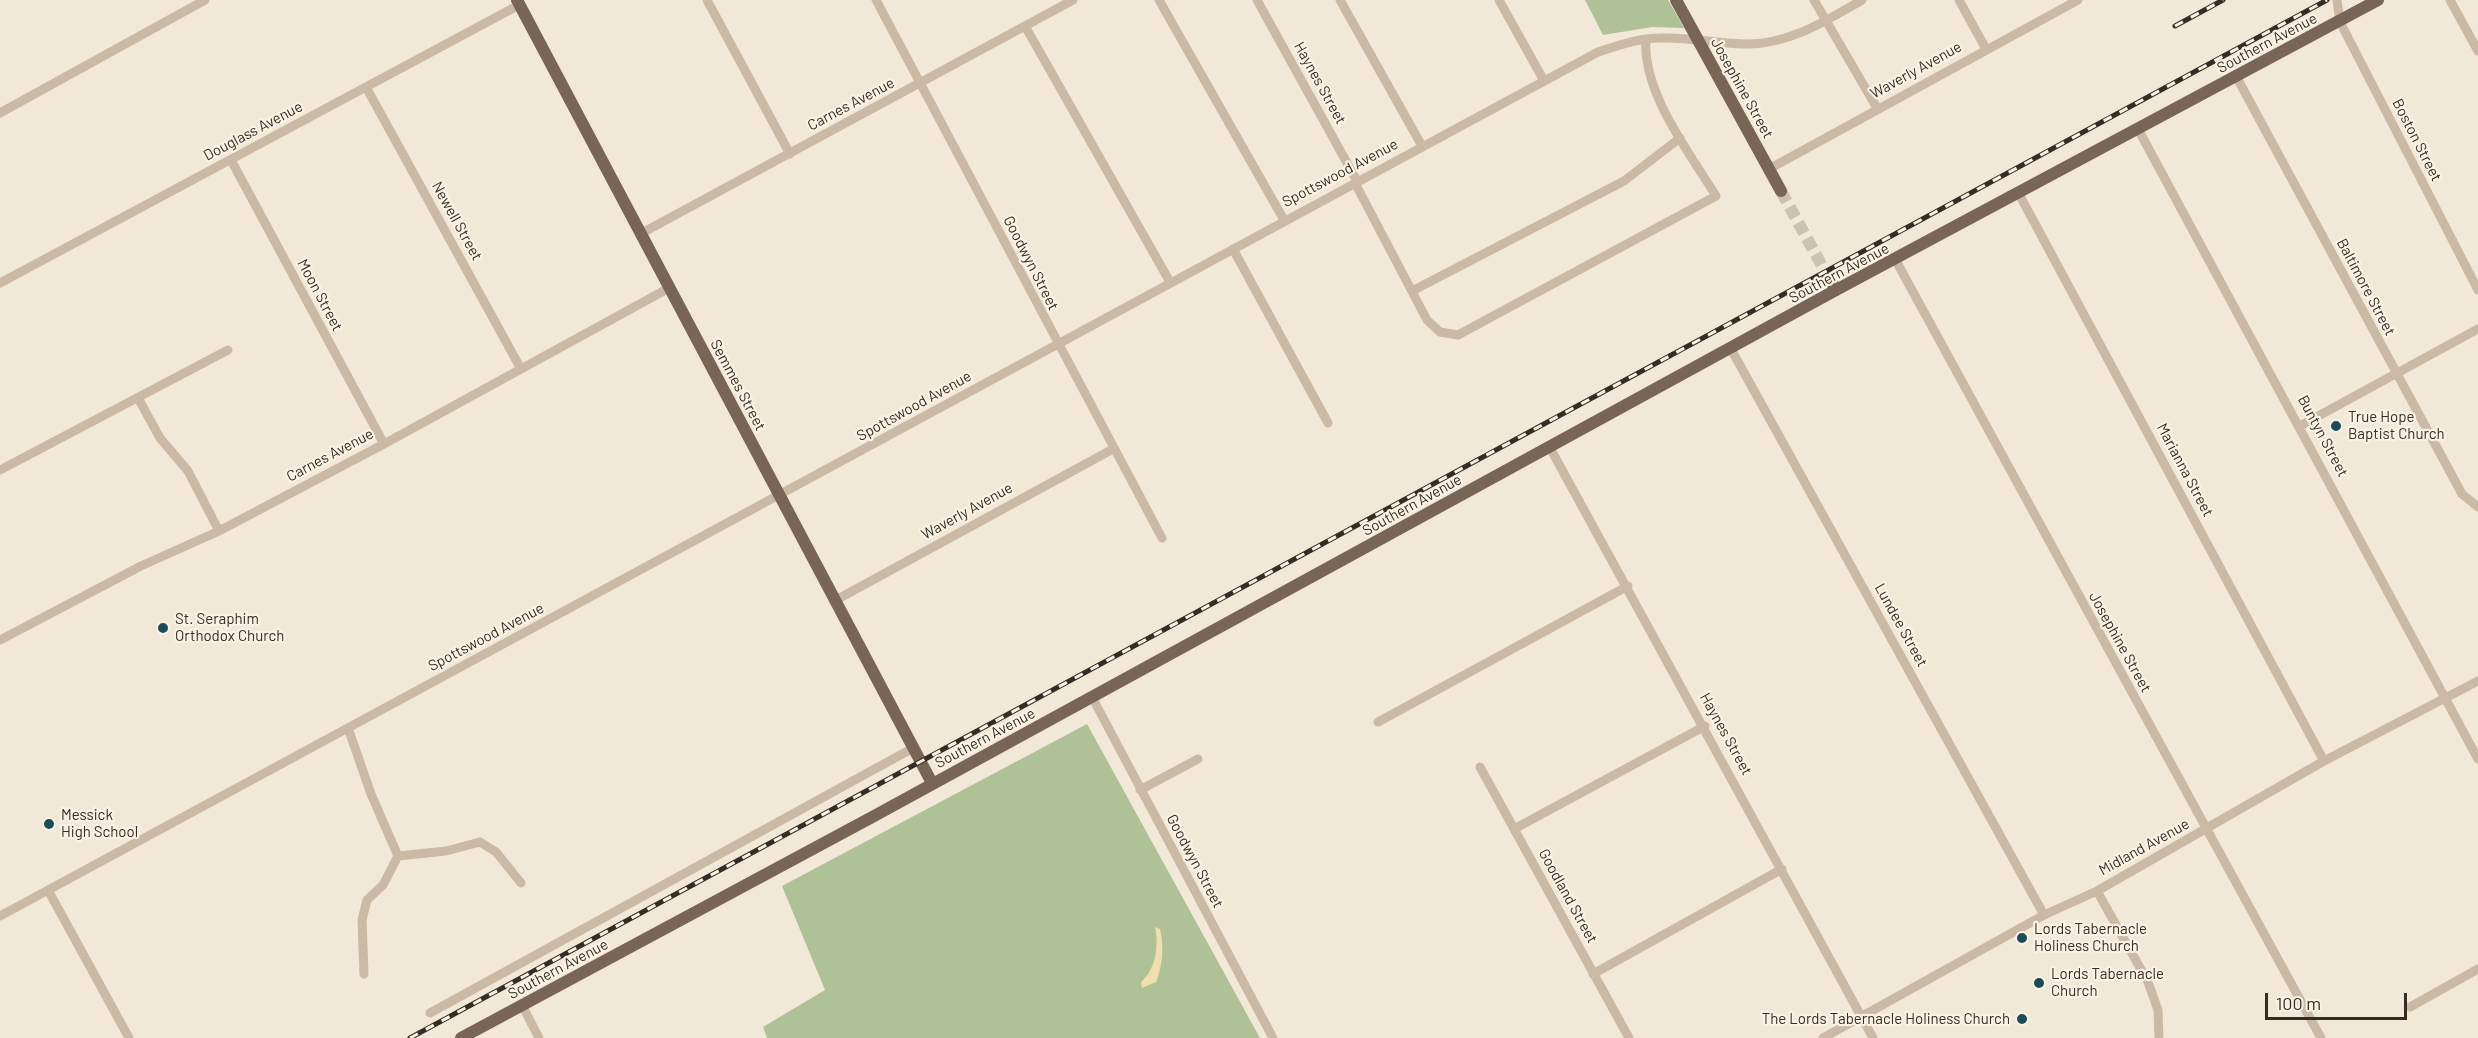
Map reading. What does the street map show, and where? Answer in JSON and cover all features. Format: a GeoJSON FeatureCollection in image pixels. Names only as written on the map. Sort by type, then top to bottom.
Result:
{"type":"FeatureCollection","features":[{"type":"Feature","properties":{"kind":"main road","name":"Josephine Street"},"geometry":{"type":"LineString","coordinates":[[1676,0],[1781,191]]}},
{"type":"Feature","properties":{"kind":"main road","name":"Southern Avenue"},"geometry":{"type":"LineString","coordinates":[[461,1038],[1092,697],[1836,290],[2378,0]]}},
{"type":"Feature","properties":{"kind":"main road","name":"Semmes Street"},"geometry":{"type":"LineString","coordinates":[[518,2],[932,783]]}},
{"type":"Feature","properties":{"kind":"main road"},"geometry":{"type":"LineString","coordinates":[[1827,275],[1836,290]]}},
{"type":"Feature","properties":{"kind":"street"},"geometry":{"type":"LineString","coordinates":[[0,113],[205,0]]}},
{"type":"Feature","properties":{"kind":"street"},"geometry":{"type":"LineString","coordinates":[[707,0],[790,154]]}},
{"type":"Feature","properties":{"kind":"street","name":"Goodwyn Street"},"geometry":{"type":"LineString","coordinates":[[876,0],[1161,538]]}},
{"type":"Feature","properties":{"kind":"street","name":"Carnes Avenue"},"geometry":{"type":"LineString","coordinates":[[642,233],[1073,0]]}},
{"type":"Feature","properties":{"kind":"street"},"geometry":{"type":"LineString","coordinates":[[1159,0],[1284,220]]}},
{"type":"Feature","properties":{"kind":"street","name":"Haynes Street"},"geometry":{"type":"LineString","coordinates":[[1257,0],[1428,320],[1438,330],[1458,335],[1716,196],[1680,138]]}},
{"type":"Feature","properties":{"kind":"street"},"geometry":{"type":"LineString","coordinates":[[1340,0],[1422,146]]}},
{"type":"Feature","properties":{"kind":"street"},"geometry":{"type":"LineString","coordinates":[[1499,0],[1543,79]]}},
{"type":"Feature","properties":{"kind":"street"},"geometry":{"type":"LineString","coordinates":[[1814,0],[1877,108]]}},
{"type":"Feature","properties":{"kind":"street","name":"Spottswood Avenue"},"geometry":{"type":"LineString","coordinates":[[0,916],[780,497],[1543,79],[1598,52],[1630,41],[1660,38],[1748,44],[1771,41],[1796,34],[1826,21],[1862,0]]}},
{"type":"Feature","properties":{"kind":"street"},"geometry":{"type":"LineString","coordinates":[[1959,0],[1986,49]]}},
{"type":"Feature","properties":{"kind":"street","name":"Waverly Avenue"},"geometry":{"type":"LineString","coordinates":[[1769,169],[2078,0]]}},
{"type":"Feature","properties":{"kind":"street","name":"Boston Street"},"geometry":{"type":"LineString","coordinates":[[2337,0],[2340,22],[2478,290]]}},
{"type":"Feature","properties":{"kind":"street"},"geometry":{"type":"LineString","coordinates":[[2450,0],[2478,51]]}},
{"type":"Feature","properties":{"kind":"street","name":"Douglass Avenue"},"geometry":{"type":"LineString","coordinates":[[0,283],[366,87],[518,2]]}},
{"type":"Feature","properties":{"kind":"street"},"geometry":{"type":"LineString","coordinates":[[1025,26],[1170,282]]}},
{"type":"Feature","properties":{"kind":"street"},"geometry":{"type":"LineString","coordinates":[[1414,290],[1624,181],[1680,138],[1651,81],[1645,57],[1646,39]]}},
{"type":"Feature","properties":{"kind":"street","name":"Baltimore Street"},"geometry":{"type":"LineString","coordinates":[[2236,76],[2462,494],[2478,507]]}},
{"type":"Feature","properties":{"kind":"street","name":"Newell Street"},"geometry":{"type":"LineString","coordinates":[[366,87],[521,369]]}},
{"type":"Feature","properties":{"kind":"street","name":"Buntyn Street"},"geometry":{"type":"LineString","coordinates":[[2138,129],[2478,759]]}},
{"type":"Feature","properties":{"kind":"street","name":"Moon Street"},"geometry":{"type":"LineString","coordinates":[[231,160],[384,444]]}},
{"type":"Feature","properties":{"kind":"street","name":"Marianna Street"},"geometry":{"type":"LineString","coordinates":[[2019,194],[2324,761]]}},
{"type":"Feature","properties":{"kind":"street"},"geometry":{"type":"LineString","coordinates":[[1233,249],[1328,423]]}},
{"type":"Feature","properties":{"kind":"street","name":"Josephine Street"},"geometry":{"type":"LineString","coordinates":[[1895,259],[2321,1038]]}},
{"type":"Feature","properties":{"kind":"street","name":"Carnes Avenue"},"geometry":{"type":"LineString","coordinates":[[0,640],[141,566],[219,531],[384,444],[669,288]]}},
{"type":"Feature","properties":{"kind":"street"},"geometry":{"type":"LineString","coordinates":[[2300,426],[2478,329]]}},
{"type":"Feature","properties":{"kind":"street","name":"Lundee Street"},"geometry":{"type":"LineString","coordinates":[[1731,349],[2044,915]]}},
{"type":"Feature","properties":{"kind":"street"},"geometry":{"type":"LineString","coordinates":[[0,470],[228,350]]}},
{"type":"Feature","properties":{"kind":"street"},"geometry":{"type":"LineString","coordinates":[[138,398],[160,438],[188,471],[219,531]]}},
{"type":"Feature","properties":{"kind":"street","name":"Haynes Street"},"geometry":{"type":"LineString","coordinates":[[1549,446],[1705,726],[1873,1038]]}},
{"type":"Feature","properties":{"kind":"street","name":"Waverly Avenue"},"geometry":{"type":"LineString","coordinates":[[836,600],[1113,449]]}},
{"type":"Feature","properties":{"kind":"street"},"geometry":{"type":"LineString","coordinates":[[1378,722],[1628,586]]}},
{"type":"Feature","properties":{"kind":"street","name":"Midland Avenue"},"geometry":{"type":"LineString","coordinates":[[1823,1038],[2044,915],[2097,891],[2324,761],[2478,681]]}},
{"type":"Feature","properties":{"kind":"street","name":"Goodwyn Street"},"geometry":{"type":"LineString","coordinates":[[1092,697],[1274,1038]]}},
{"type":"Feature","properties":{"kind":"street"},"geometry":{"type":"LineString","coordinates":[[1514,829],[1705,726]]}},
{"type":"Feature","properties":{"kind":"street"},"geometry":{"type":"LineString","coordinates":[[348,728],[370,794],[398,856]]}},
{"type":"Feature","properties":{"kind":"street","name":"Southern Avenue"},"geometry":{"type":"LineString","coordinates":[[430,1013],[913,748]]}},
{"type":"Feature","properties":{"kind":"street"},"geometry":{"type":"LineString","coordinates":[[1140,790],[1198,759]]}},
{"type":"Feature","properties":{"kind":"street","name":"Goodland Street"},"geometry":{"type":"LineString","coordinates":[[1480,767],[1629,1038]]}},
{"type":"Feature","properties":{"kind":"street"},"geometry":{"type":"LineString","coordinates":[[398,856],[446,851],[480,842],[496,852],[521,883]]}},
{"type":"Feature","properties":{"kind":"street"},"geometry":{"type":"LineString","coordinates":[[364,974],[362,920],[367,900],[383,885],[398,856]]}},
{"type":"Feature","properties":{"kind":"street"},"geometry":{"type":"LineString","coordinates":[[1593,974],[1782,869]]}},
{"type":"Feature","properties":{"kind":"street"},"geometry":{"type":"LineString","coordinates":[[48,890],[129,1038]]}},
{"type":"Feature","properties":{"kind":"street"},"geometry":{"type":"LineString","coordinates":[[2097,891],[2148,982],[2158,1010],[2159,1038]]}},
{"type":"Feature","properties":{"kind":"street"},"geometry":{"type":"LineString","coordinates":[[2410,1008],[2478,969]]}},
{"type":"Feature","properties":{"kind":"street"},"geometry":{"type":"LineString","coordinates":[[522,1005],[539,1038]]}},
{"type":"Feature","properties":{"kind":"green space"},"geometry":{"type":"Polygon","coordinates":[[[1585,0],[1668,0],[1684,28],[1652,27],[1603,35],[1585,0]]]}},
{"type":"Feature","properties":{"kind":"green space"},"geometry":{"type":"Polygon","coordinates":[[[1087,724],[1260,1038],[767,1038],[763,1027],[825,990],[782,886],[1087,724]]]}},
{"type":"Feature","properties":{"kind":"sand"},"geometry":{"type":"Polygon","coordinates":[[[1155,927],[1160,929],[1161,935],[1160,969],[1156,982],[1142,988],[1141,982],[1150,971],[1155,957],[1157,942],[1155,927]]]}},
{"type":"Feature","properties":{"kind":"tunnel"},"geometry":{"type":"LineString","coordinates":[[1781,191],[1827,275]]}},
{"type":"Feature","properties":{"kind":"railway"},"geometry":{"type":"LineString","coordinates":[[2175,26],[2223,0]]}},
{"type":"Feature","properties":{"kind":"railway"},"geometry":{"type":"LineString","coordinates":[[410,1038],[2327,0]]}},
{"type":"Feature","properties":{"kind":"place","name":"True Hope Baptist Church"},"geometry":{"type":"Point","coordinates":[2336,426]}},
{"type":"Feature","properties":{"kind":"place","name":"St. Seraphim Orthodox Church"},"geometry":{"type":"Point","coordinates":[163,628]}},
{"type":"Feature","properties":{"kind":"place","name":"Messick High School"},"geometry":{"type":"Point","coordinates":[49,824]}},
{"type":"Feature","properties":{"kind":"place","name":"Lords Tabernacle Holiness Church"},"geometry":{"type":"Point","coordinates":[2022,938]}},
{"type":"Feature","properties":{"kind":"place","name":"Lords Tabernacle Church"},"geometry":{"type":"Point","coordinates":[2039,983]}},
{"type":"Feature","properties":{"kind":"place","name":"The Lords Tabernacle Holiness Church"},"geometry":{"type":"Point","coordinates":[2022,1019]}}]}
